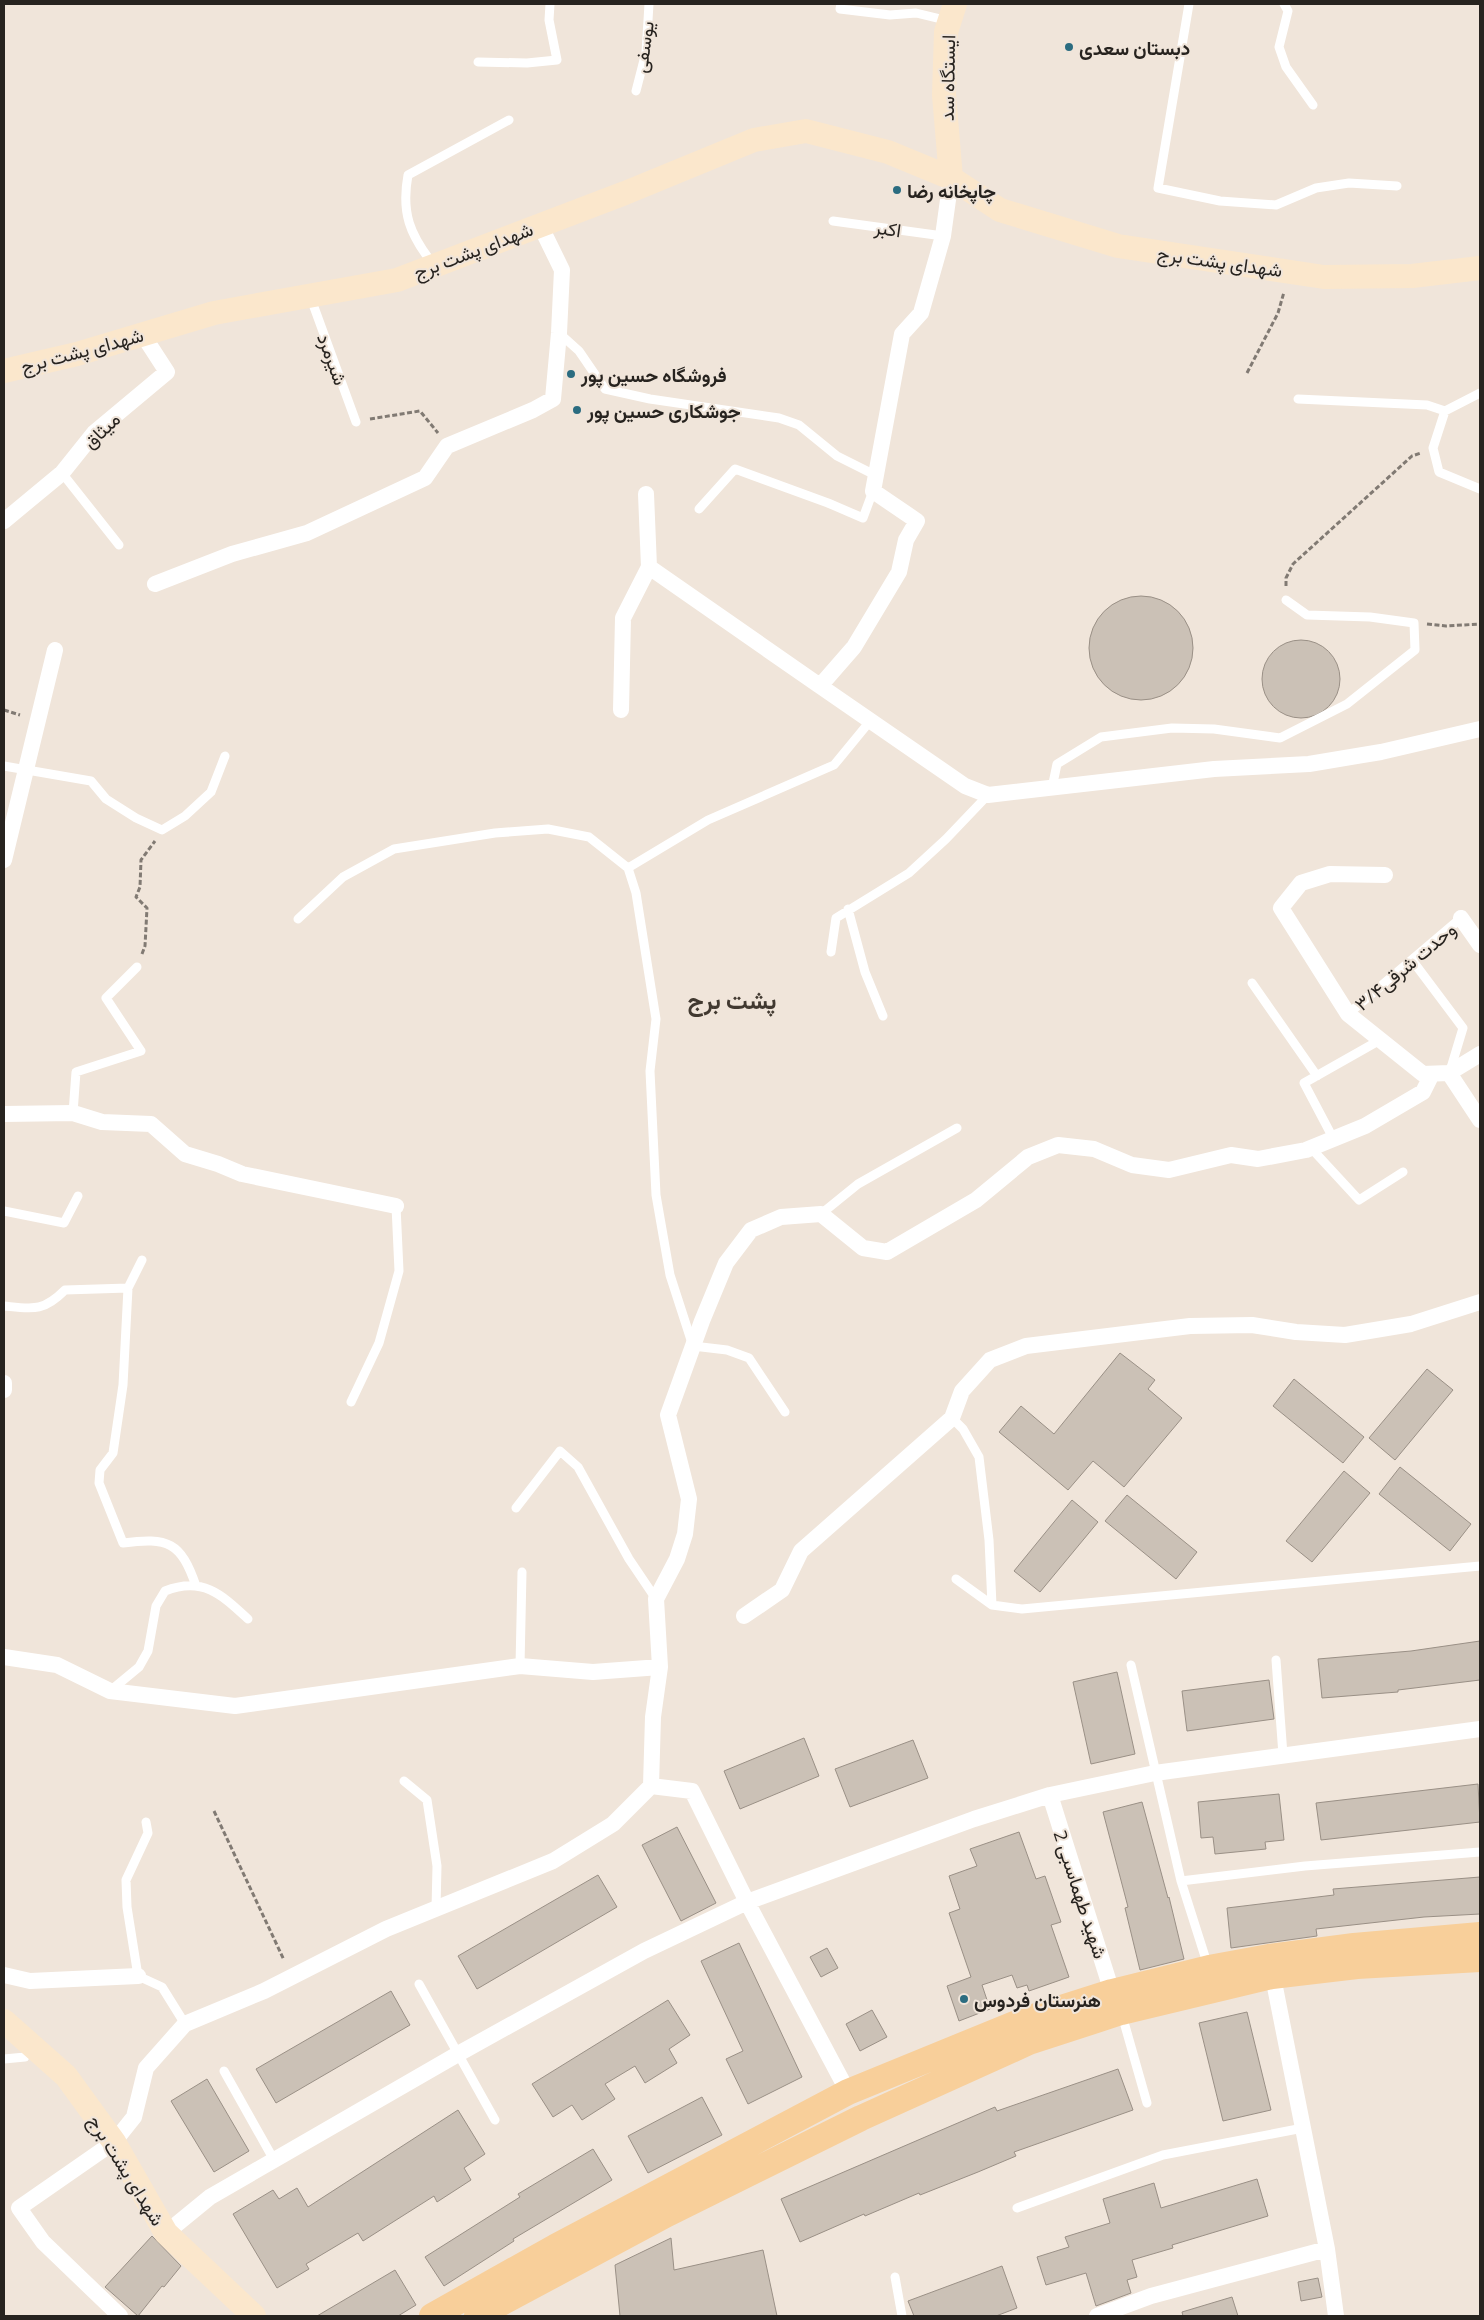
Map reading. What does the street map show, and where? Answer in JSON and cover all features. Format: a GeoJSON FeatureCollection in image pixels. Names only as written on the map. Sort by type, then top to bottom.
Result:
{"type":"FeatureCollection","features":[{"type":"Feature","properties":{"kind":"main road"},"geometry":{"type":"LineString","coordinates":[[432,2316],[555,2247],[848,2092],[1024,2020],[1117,2002],[1354,1946],[1480,1935]]}},
{"type":"Feature","properties":{"kind":"main road"},"geometry":{"type":"LineString","coordinates":[[477,2316],[667,2214],[862,2118],[1117,2002],[1209,1968],[1357,1966],[1480,1959]]}},
{"type":"Feature","properties":{"kind":"street","name":"ایستگاه سد"},"geometry":{"type":"LineString","coordinates":[[950,173],[944,95],[946,32],[952,12]]}},
{"type":"Feature","properties":{"kind":"street","name":"شهدای پشت برج"},"geometry":{"type":"LineString","coordinates":[[4,371],[77,354],[214,314],[397,280],[625,193],[754,140],[806,131],[888,152],[950,173],[1000,210],[1118,246],[1324,276],[1412,276],[1479,270]]}},
{"type":"Feature","properties":{"kind":"street"},"geometry":{"type":"LineString","coordinates":[[820,686],[854,646],[899,572],[906,540],[917,521],[875,484],[879,452],[902,334],[921,312],[943,236],[948,206],[950,173]]}},
{"type":"Feature","properties":{"kind":"street"},"geometry":{"type":"LineString","coordinates":[[155,584],[232,554],[307,533],[426,478],[447,446],[533,410],[552,399],[559,333],[562,270],[540,225]]}},
{"type":"Feature","properties":{"kind":"street","name":"میثاق"},"geometry":{"type":"LineString","coordinates":[[4,521],[62,473],[94,433],[167,372],[142,335]]}},
{"type":"Feature","properties":{"kind":"street"},"geometry":{"type":"LineString","coordinates":[[621,710],[623,618],[649,567],[646,494]]}},
{"type":"Feature","properties":{"kind":"street"},"geometry":{"type":"LineString","coordinates":[[649,567],[965,786],[988,795],[1214,769],[1309,764],[1381,752],[1480,728]]}},
{"type":"Feature","properties":{"kind":"street"},"geometry":{"type":"LineString","coordinates":[[4,860],[55,650]]}},
{"type":"Feature","properties":{"kind":"street"},"geometry":{"type":"LineString","coordinates":[[1385,875],[1330,874],[1301,883],[1281,908],[1348,1014],[1422,1074],[1449,1073],[1480,1054]]}},
{"type":"Feature","properties":{"kind":"street"},"geometry":{"type":"LineString","coordinates":[[1461,918],[1480,946]]}},
{"type":"Feature","properties":{"kind":"street"},"geometry":{"type":"LineString","coordinates":[[1449,1073],[1480,1120]]}},
{"type":"Feature","properties":{"kind":"street"},"geometry":{"type":"LineString","coordinates":[[120,2316],[43,2242],[18,2208],[114,2142],[134,2117],[146,2068],[185,2024],[264,1991],[386,1929],[553,1861],[613,1824],[650,1786],[653,1717],[660,1667],[656,1599],[677,1559],[685,1534],[689,1499],[668,1415],[726,1263],[751,1230],[781,1217],[821,1214],[862,1248],[887,1252],[976,1200],[1028,1157],[1058,1145],[1094,1148],[1132,1165],[1169,1170],[1231,1155],[1258,1159],[1311,1148],[1365,1126],[1423,1092],[1432,1074]]}},
{"type":"Feature","properties":{"kind":"street"},"geometry":{"type":"LineString","coordinates":[[4,1114],[73,1113],[102,1122],[151,1124],[185,1154],[242,1174],[396,1206]]}},
{"type":"Feature","properties":{"kind":"street"},"geometry":{"type":"LineString","coordinates":[[744,1616],[782,1590],[802,1551],[952,1418],[962,1391],[990,1360],[1026,1346],[1190,1326],[1252,1325],[1296,1332],[1346,1335],[1411,1324],[1480,1302]]}},
{"type":"Feature","properties":{"kind":"street"},"geometry":{"type":"LineString","coordinates":[[4,1382],[4,1390]]}},
{"type":"Feature","properties":{"kind":"street"},"geometry":{"type":"LineString","coordinates":[[4,1657],[57,1665],[110,1691],[235,1706],[520,1666],[593,1672],[660,1667]]}},
{"type":"Feature","properties":{"kind":"street"},"geometry":{"type":"LineString","coordinates":[[166,2233],[210,2197],[458,2054],[644,1951],[747,1902],[974,1818],[1050,1795],[1154,1773],[1283,1754],[1480,1729]]}},
{"type":"Feature","properties":{"kind":"street"},"geometry":{"type":"LineString","coordinates":[[650,1786],[692,1791],[747,1902],[848,2092]]}},
{"type":"Feature","properties":{"kind":"street","name":"شهید طهماسبی 2"},"geometry":{"type":"LineString","coordinates":[[1050,1795],[1117,2002]]}},
{"type":"Feature","properties":{"kind":"street"},"geometry":{"type":"LineString","coordinates":[[1271,1966],[1327,2249],[1336,2316]]}},
{"type":"Feature","properties":{"kind":"street"},"geometry":{"type":"LineString","coordinates":[[4,1975],[30,1980],[138,1976]]}},
{"type":"Feature","properties":{"kind":"street","name":"شهدای پشت برج"},"geometry":{"type":"LineString","coordinates":[[4,2021],[33,2052],[66,2076],[114,2142],[166,2233],[254,2316]]}},
{"type":"Feature","properties":{"kind":"street"},"geometry":{"type":"LineString","coordinates":[[1097,2316],[1151,2296],[1327,2249]]}},
{"type":"Feature","properties":{"kind":"lane"},"geometry":{"type":"LineString","coordinates":[[478,62],[527,63],[557,60],[549,20],[550,4]]}},
{"type":"Feature","properties":{"kind":"lane","name":"یوسفی"},"geometry":{"type":"LineString","coordinates":[[636,91],[646,52],[649,4]]}},
{"type":"Feature","properties":{"kind":"lane"},"geometry":{"type":"LineString","coordinates":[[840,4],[840,9],[890,15],[952,12]]}},
{"type":"Feature","properties":{"kind":"lane"},"geometry":{"type":"LineString","coordinates":[[1189,4],[1158,188],[1220,201],[1276,205],[1316,188],[1349,183],[1397,186]]}},
{"type":"Feature","properties":{"kind":"lane"},"geometry":{"type":"LineString","coordinates":[[1284,4],[1288,11],[1279,47],[1286,67],[1313,105]]}},
{"type":"Feature","properties":{"kind":"lane"},"geometry":{"type":"LineString","coordinates":[[434,265],[418,244],[406,215],[405,190],[408,175],[509,120]]}},
{"type":"Feature","properties":{"kind":"lane","name":"اکبر"},"geometry":{"type":"LineString","coordinates":[[833,221],[943,236]]}},
{"type":"Feature","properties":{"kind":"lane","name":"شیرمرد"},"geometry":{"type":"LineString","coordinates":[[310,296],[356,422]]}},
{"type":"Feature","properties":{"kind":"lane"},"geometry":{"type":"LineString","coordinates":[[559,333],[579,350],[605,389],[650,399],[779,418],[798,425],[875,484],[862,518],[828,503],[735,469],[699,509]]}},
{"type":"Feature","properties":{"kind":"lane"},"geometry":{"type":"LineString","coordinates":[[1480,393],[1445,411],[1433,448],[1439,472],[1480,489]]}},
{"type":"Feature","properties":{"kind":"lane"},"geometry":{"type":"LineString","coordinates":[[1298,399],[1427,405],[1445,411]]}},
{"type":"Feature","properties":{"kind":"lane"},"geometry":{"type":"LineString","coordinates":[[62,473],[119,544]]}},
{"type":"Feature","properties":{"kind":"lane"},"geometry":{"type":"LineString","coordinates":[[1052,788],[1057,764],[1101,737],[1172,728],[1214,729],[1280,738],[1347,704],[1415,650],[1414,623],[1370,617],[1307,615],[1286,600]]}},
{"type":"Feature","properties":{"kind":"lane"},"geometry":{"type":"LineString","coordinates":[[628,868],[708,820],[834,765],[871,720]]}},
{"type":"Feature","properties":{"kind":"lane"},"geometry":{"type":"LineString","coordinates":[[4,766],[91,782],[106,799],[136,818],[162,830],[185,816],[211,792],[225,756]]}},
{"type":"Feature","properties":{"kind":"lane"},"geometry":{"type":"LineString","coordinates":[[831,952],[836,918],[909,873],[946,839],[988,795]]}},
{"type":"Feature","properties":{"kind":"lane"},"geometry":{"type":"LineString","coordinates":[[298,919],[344,877],[394,848],[495,833],[548,829],[589,837],[628,868],[636,893],[656,1019],[650,1071],[656,1195],[670,1275],[693,1346],[727,1350],[749,1358],[785,1412]]}},
{"type":"Feature","properties":{"kind":"lane"},"geometry":{"type":"LineString","coordinates":[[848,909],[865,972],[883,1016]]}},
{"type":"Feature","properties":{"kind":"lane","name":"وحدت شرقی۳/۴"},"geometry":{"type":"LineString","coordinates":[[1348,1014],[1461,918]]}},
{"type":"Feature","properties":{"kind":"lane"},"geometry":{"type":"LineString","coordinates":[[1412,960],[1463,1028],[1449,1073]]}},
{"type":"Feature","properties":{"kind":"lane"},"geometry":{"type":"LineString","coordinates":[[73,1113],[76,1072],[140,1051],[106,998],[137,967]]}},
{"type":"Feature","properties":{"kind":"lane"},"geometry":{"type":"LineString","coordinates":[[1252,983],[1317,1076]]}},
{"type":"Feature","properties":{"kind":"lane"},"geometry":{"type":"LineString","coordinates":[[1333,1138],[1304,1083],[1380,1040]]}},
{"type":"Feature","properties":{"kind":"lane"},"geometry":{"type":"LineString","coordinates":[[821,1214],[858,1184],[957,1128]]}},
{"type":"Feature","properties":{"kind":"lane"},"geometry":{"type":"LineString","coordinates":[[1311,1148],[1359,1200],[1403,1172]]}},
{"type":"Feature","properties":{"kind":"lane"},"geometry":{"type":"LineString","coordinates":[[4,1211],[64,1223],[78,1196]]}},
{"type":"Feature","properties":{"kind":"lane"},"geometry":{"type":"LineString","coordinates":[[351,1402],[379,1343],[399,1271],[396,1206]]}},
{"type":"Feature","properties":{"kind":"lane"},"geometry":{"type":"LineString","coordinates":[[142,1260],[128,1288],[123,1385],[112,1453],[100,1470],[99,1483],[123,1543],[161,1542],[174,1548],[184,1555],[196,1586]]}},
{"type":"Feature","properties":{"kind":"lane"},"geometry":{"type":"LineString","coordinates":[[4,1306],[34,1309],[54,1301],[65,1290],[128,1288]]}},
{"type":"Feature","properties":{"kind":"lane"},"geometry":{"type":"LineString","coordinates":[[952,1418],[963,1429],[978,1456],[989,1540],[992,1605]]}},
{"type":"Feature","properties":{"kind":"lane"},"geometry":{"type":"LineString","coordinates":[[516,1508],[560,1451],[578,1467],[629,1559],[656,1599]]}},
{"type":"Feature","properties":{"kind":"lane"},"geometry":{"type":"LineString","coordinates":[[956,1579],[992,1605],[1022,1609],[1480,1566]]}},
{"type":"Feature","properties":{"kind":"lane"},"geometry":{"type":"LineString","coordinates":[[520,1666],[522,1572]]}},
{"type":"Feature","properties":{"kind":"lane"},"geometry":{"type":"LineString","coordinates":[[110,1691],[139,1667],[144,1659],[148,1651],[156,1606],[165,1591],[181,1585],[196,1586],[221,1594],[248,1620]]}},
{"type":"Feature","properties":{"kind":"lane"},"geometry":{"type":"LineString","coordinates":[[1276,1660],[1283,1754]]}},
{"type":"Feature","properties":{"kind":"lane"},"geometry":{"type":"LineString","coordinates":[[1131,1665],[1154,1773],[1181,1881],[1209,1968]]}},
{"type":"Feature","properties":{"kind":"lane"},"geometry":{"type":"LineString","coordinates":[[404,1781],[427,1800],[437,1866],[436,1910]]}},
{"type":"Feature","properties":{"kind":"lane"},"geometry":{"type":"LineString","coordinates":[[146,1822],[148,1833],[126,1880],[127,1907],[138,1976],[162,1988],[185,2024]]}},
{"type":"Feature","properties":{"kind":"lane"},"geometry":{"type":"LineString","coordinates":[[1181,1881],[1305,1866],[1480,1852]]}},
{"type":"Feature","properties":{"kind":"lane"},"geometry":{"type":"LineString","coordinates":[[419,1984],[495,2120]]}},
{"type":"Feature","properties":{"kind":"lane"},"geometry":{"type":"LineString","coordinates":[[1117,2002],[1147,2103]]}},
{"type":"Feature","properties":{"kind":"lane"},"geometry":{"type":"LineString","coordinates":[[4,2059],[33,2052]]}},
{"type":"Feature","properties":{"kind":"lane"},"geometry":{"type":"LineString","coordinates":[[224,2071],[274,2160]]}},
{"type":"Feature","properties":{"kind":"lane"},"geometry":{"type":"LineString","coordinates":[[1017,2208],[1163,2155],[1304,2128]]}},
{"type":"Feature","properties":{"kind":"lane"},"geometry":{"type":"LineString","coordinates":[[895,2277],[902,2316]]}},
{"type":"Feature","properties":{"kind":"path"},"geometry":{"type":"LineString","coordinates":[[1247,373],[1278,313],[1289,272]]}},
{"type":"Feature","properties":{"kind":"path"},"geometry":{"type":"LineString","coordinates":[[356,422],[420,411],[447,446]]}},
{"type":"Feature","properties":{"kind":"path"},"geometry":{"type":"LineString","coordinates":[[1286,600],[1286,578],[1292,564],[1412,456],[1433,448]]}},
{"type":"Feature","properties":{"kind":"path"},"geometry":{"type":"LineString","coordinates":[[1414,623],[1446,626],[1480,624]]}},
{"type":"Feature","properties":{"kind":"path"},"geometry":{"type":"LineString","coordinates":[[137,967],[145,946],[147,908],[136,897],[140,887],[141,860],[162,830]]}},
{"type":"Feature","properties":{"kind":"path"},"geometry":{"type":"LineString","coordinates":[[214,1810],[292,1977]]}},
{"type":"Feature","properties":{"kind":"building"},"geometry":{"type":"Polygon","coordinates":[[[1141,596],[1161,600],[1178,611],[1189,628],[1193,648],[1189,668],[1178,685],[1161,696],[1141,700],[1121,696],[1104,685],[1093,668],[1089,648],[1093,628],[1104,611],[1121,600],[1141,596]]]}},
{"type":"Feature","properties":{"kind":"building"},"geometry":{"type":"Polygon","coordinates":[[[1301,640],[1316,643],[1333,657],[1337,664],[1340,679],[1337,694],[1323,711],[1316,715],[1301,718],[1286,715],[1269,701],[1265,694],[1262,679],[1265,664],[1279,647],[1286,643],[1301,640]]]}},
{"type":"Feature","properties":{"kind":"building"},"geometry":{"type":"Polygon","coordinates":[[[1120,1353],[1155,1380],[1148,1389],[1182,1418],[1124,1487],[1093,1461],[1068,1490],[999,1432],[1021,1406],[1054,1434],[1120,1353]]]}},
{"type":"Feature","properties":{"kind":"building"},"geometry":{"type":"Polygon","coordinates":[[[1427,1369],[1453,1390],[1395,1460],[1369,1438],[1427,1369]]]}},
{"type":"Feature","properties":{"kind":"building"},"geometry":{"type":"Polygon","coordinates":[[[1294,1379],[1364,1437],[1343,1463],[1273,1406],[1294,1379]]]}},
{"type":"Feature","properties":{"kind":"building"},"geometry":{"type":"Polygon","coordinates":[[[1400,1467],[1471,1524],[1450,1551],[1379,1494],[1400,1467]]]}},
{"type":"Feature","properties":{"kind":"building"},"geometry":{"type":"Polygon","coordinates":[[[1344,1471],[1370,1493],[1312,1562],[1286,1541],[1344,1471]]]}},
{"type":"Feature","properties":{"kind":"building"},"geometry":{"type":"Polygon","coordinates":[[[1127,1495],[1197,1552],[1176,1579],[1105,1521],[1127,1495]]]}},
{"type":"Feature","properties":{"kind":"building"},"geometry":{"type":"Polygon","coordinates":[[[1072,1500],[1098,1522],[1040,1592],[1014,1571],[1072,1500]]]}},
{"type":"Feature","properties":{"kind":"building"},"geometry":{"type":"Polygon","coordinates":[[[1480,1641],[1480,1680],[1398,1690],[1398,1692],[1322,1698],[1318,1659],[1411,1651],[1480,1641]]]}},
{"type":"Feature","properties":{"kind":"building"},"geometry":{"type":"Polygon","coordinates":[[[1117,1672],[1135,1754],[1091,1764],[1073,1682],[1117,1672]]]}},
{"type":"Feature","properties":{"kind":"building"},"geometry":{"type":"Polygon","coordinates":[[[1269,1680],[1274,1719],[1187,1731],[1182,1691],[1269,1680]]]}},
{"type":"Feature","properties":{"kind":"building"},"geometry":{"type":"Polygon","coordinates":[[[804,1738],[819,1776],[740,1809],[724,1771],[804,1738]]]}},
{"type":"Feature","properties":{"kind":"building"},"geometry":{"type":"Polygon","coordinates":[[[913,1740],[928,1778],[850,1807],[835,1769],[913,1740]]]}},
{"type":"Feature","properties":{"kind":"building"},"geometry":{"type":"Polygon","coordinates":[[[1478,1784],[1480,1822],[1321,1840],[1316,1803],[1478,1784]]]}},
{"type":"Feature","properties":{"kind":"building"},"geometry":{"type":"Polygon","coordinates":[[[1279,1794],[1284,1840],[1265,1842],[1266,1849],[1215,1854],[1213,1837],[1201,1838],[1198,1802],[1279,1794]]]}},
{"type":"Feature","properties":{"kind":"building"},"geometry":{"type":"Polygon","coordinates":[[[1142,1802],[1169,1897],[1184,1959],[1140,1970],[1125,1908],[1128,1907],[1103,1812],[1142,1802]]]}},
{"type":"Feature","properties":{"kind":"building"},"geometry":{"type":"Polygon","coordinates":[[[677,1827],[716,1903],[681,1921],[642,1845],[677,1827]]]}},
{"type":"Feature","properties":{"kind":"building"},"geometry":{"type":"Polygon","coordinates":[[[1019,1832],[1036,1879],[1045,1876],[1061,1922],[1051,1925],[1069,1977],[1029,1991],[1027,1985],[1017,1988],[1012,1975],[982,1985],[990,2009],[959,2021],[947,1986],[971,1977],[949,1913],[960,1909],[949,1876],[977,1866],[970,1849],[1019,1832]]]}},
{"type":"Feature","properties":{"kind":"building"},"geometry":{"type":"Polygon","coordinates":[[[598,1875],[617,1907],[477,1989],[458,1956],[598,1875]]]}},
{"type":"Feature","properties":{"kind":"building"},"geometry":{"type":"Polygon","coordinates":[[[1480,1877],[1480,1914],[1424,1917],[1316,1929],[1317,1936],[1231,1948],[1227,1908],[1334,1895],[1333,1889],[1480,1877]]]}},
{"type":"Feature","properties":{"kind":"building"},"geometry":{"type":"Polygon","coordinates":[[[739,1943],[802,2077],[748,2104],[726,2059],[743,2051],[701,1961],[739,1943]]]}},
{"type":"Feature","properties":{"kind":"building"},"geometry":{"type":"Polygon","coordinates":[[[827,1948],[838,1968],[821,1977],[810,1957],[827,1948]]]}},
{"type":"Feature","properties":{"kind":"building"},"geometry":{"type":"Polygon","coordinates":[[[391,1991],[410,2025],[276,2103],[256,2069],[391,1991]]]}},
{"type":"Feature","properties":{"kind":"building"},"geometry":{"type":"Polygon","coordinates":[[[668,2000],[690,2035],[669,2049],[677,2063],[645,2083],[635,2066],[605,2084],[615,2099],[582,2120],[572,2105],[553,2117],[532,2084],[668,2000]]]}},
{"type":"Feature","properties":{"kind":"building"},"geometry":{"type":"Polygon","coordinates":[[[872,2010],[887,2037],[860,2051],[846,2024],[872,2010]]]}},
{"type":"Feature","properties":{"kind":"building"},"geometry":{"type":"Polygon","coordinates":[[[1247,2012],[1271,2110],[1223,2121],[1199,2023],[1247,2012]]]}},
{"type":"Feature","properties":{"kind":"building"},"geometry":{"type":"Polygon","coordinates":[[[1118,2069],[1133,2110],[1014,2152],[1016,2156],[978,2172],[920,2195],[919,2193],[865,2216],[864,2214],[800,2242],[781,2199],[995,2107],[997,2111],[1118,2069]]]}},
{"type":"Feature","properties":{"kind":"building"},"geometry":{"type":"Polygon","coordinates":[[[207,2079],[249,2151],[214,2172],[171,2101],[207,2079]]]}},
{"type":"Feature","properties":{"kind":"building"},"geometry":{"type":"Polygon","coordinates":[[[702,2097],[722,2135],[648,2173],[628,2136],[702,2097]]]}},
{"type":"Feature","properties":{"kind":"building"},"geometry":{"type":"Polygon","coordinates":[[[458,2110],[485,2154],[464,2168],[471,2180],[437,2202],[434,2196],[363,2241],[358,2233],[306,2264],[309,2269],[277,2288],[233,2214],[273,2190],[279,2199],[297,2188],[308,2207],[458,2110]]]}},
{"type":"Feature","properties":{"kind":"building"},"geometry":{"type":"Polygon","coordinates":[[[593,2149],[612,2180],[513,2239],[514,2241],[444,2286],[425,2257],[520,2197],[518,2194],[593,2149]]]}},
{"type":"Feature","properties":{"kind":"building"},"geometry":{"type":"Polygon","coordinates":[[[1257,2179],[1268,2216],[1172,2245],[1173,2248],[1132,2260],[1137,2277],[1127,2280],[1131,2293],[1096,2306],[1086,2273],[1046,2285],[1037,2257],[1069,2247],[1065,2237],[1110,2223],[1103,2199],[1154,2183],[1161,2208],[1257,2179]]]}},
{"type":"Feature","properties":{"kind":"building"},"geometry":{"type":"Polygon","coordinates":[[[152,2236],[181,2266],[138,2316],[105,2287],[152,2236]]]}},
{"type":"Feature","properties":{"kind":"building"},"geometry":{"type":"Polygon","coordinates":[[[671,2238],[674,2270],[763,2250],[777,2316],[620,2316],[615,2265],[671,2238]]]}},
{"type":"Feature","properties":{"kind":"building"},"geometry":{"type":"Polygon","coordinates":[[[1002,2266],[1017,2308],[996,2316],[914,2316],[908,2301],[1002,2266]]]}},
{"type":"Feature","properties":{"kind":"building"},"geometry":{"type":"Polygon","coordinates":[[[395,2270],[416,2305],[398,2316],[317,2316],[395,2270]]]}},
{"type":"Feature","properties":{"kind":"building"},"geometry":{"type":"Polygon","coordinates":[[[1318,2278],[1322,2297],[1301,2301],[1298,2282],[1318,2278]]]}},
{"type":"Feature","properties":{"kind":"building"},"geometry":{"type":"Polygon","coordinates":[[[1232,2297],[1238,2316],[1183,2316],[1182,2312],[1232,2297]]]}},
{"type":"Feature","properties":{"kind":"place","name":"دبستان سعدی"},"geometry":{"type":"Point","coordinates":[1069,47]}},
{"type":"Feature","properties":{"kind":"place","name":"چاپخانه رضا"},"geometry":{"type":"Point","coordinates":[897,190]}},
{"type":"Feature","properties":{"kind":"place","name":"فروشگاه حسین پور"},"geometry":{"type":"Point","coordinates":[571,374]}},
{"type":"Feature","properties":{"kind":"place","name":"جوشکاری حسین پور"},"geometry":{"type":"Point","coordinates":[577,410]}},
{"type":"Feature","properties":{"kind":"place","name":"هنرستان فردوس"},"geometry":{"type":"Point","coordinates":[964,1999]}},
{"type":"Feature","properties":{"kind":"district","name":"پشت برج"},"geometry":{"type":"Point","coordinates":[732,1000]}}]}
